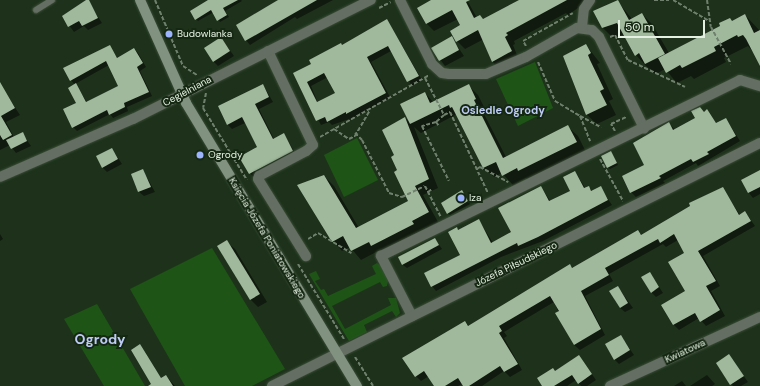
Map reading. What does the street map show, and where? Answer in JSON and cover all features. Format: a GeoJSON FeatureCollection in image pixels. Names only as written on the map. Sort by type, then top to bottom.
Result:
{"type":"FeatureCollection","features":[{"type":"Feature","properties":{"kind":"street","name":"Księcia Józefa Poniatowskiego"},"geometry":{"type":"LineString","coordinates":[[140,0],[181,94],[358,386]]}},
{"type":"Feature","properties":{"kind":"street","name":"Cegielniana"},"geometry":{"type":"LineString","coordinates":[[0,177],[133,119],[268,50],[371,0]]}},
{"type":"Feature","properties":{"kind":"street"},"geometry":{"type":"LineString","coordinates":[[400,0],[436,69],[450,74],[486,74],[532,54],[582,26]]}},
{"type":"Feature","properties":{"kind":"street"},"geometry":{"type":"LineString","coordinates":[[582,26],[584,9],[590,0]]}},
{"type":"Feature","properties":{"kind":"street"},"geometry":{"type":"LineString","coordinates":[[582,26],[595,32],[601,41],[644,128]]}},
{"type":"Feature","properties":{"kind":"street"},"geometry":{"type":"LineString","coordinates":[[268,50],[312,141],[312,148],[258,176],[258,179],[306,256]]}},
{"type":"Feature","properties":{"kind":"street"},"geometry":{"type":"LineString","coordinates":[[412,316],[381,256],[596,152],[740,80],[760,86]]}},
{"type":"Feature","properties":{"kind":"street","name":"Józefa Piłsudskiego"},"geometry":{"type":"LineString","coordinates":[[272,386],[760,143]]}},
{"type":"Feature","properties":{"kind":"street","name":"Kwiatowa"},"geometry":{"type":"LineString","coordinates":[[610,386],[760,317]]}},
{"type":"Feature","properties":{"kind":"lane"},"geometry":{"type":"LineString","coordinates":[[36,10],[52,0]]}},
{"type":"Feature","properties":{"kind":"path"},"geometry":{"type":"LineString","coordinates":[[155,0],[183,66],[199,78]]}},
{"type":"Feature","properties":{"kind":"path"},"geometry":{"type":"LineString","coordinates":[[654,0],[669,0]]}},
{"type":"Feature","properties":{"kind":"path"},"geometry":{"type":"LineString","coordinates":[[673,0],[710,21]]}},
{"type":"Feature","properties":{"kind":"path"},"geometry":{"type":"LineString","coordinates":[[707,0],[710,21],[731,64]]}},
{"type":"Feature","properties":{"kind":"path"},"geometry":{"type":"LineString","coordinates":[[578,10],[523,41],[532,54],[555,101],[601,127]]}},
{"type":"Feature","properties":{"kind":"path"},"geometry":{"type":"LineString","coordinates":[[601,41],[615,35],[628,60],[685,87]]}},
{"type":"Feature","properties":{"kind":"path"},"geometry":{"type":"LineString","coordinates":[[312,141],[425,78],[436,69]]}},
{"type":"Feature","properties":{"kind":"path"},"geometry":{"type":"LineString","coordinates":[[425,78],[444,115]]}},
{"type":"Feature","properties":{"kind":"path"},"geometry":{"type":"LineString","coordinates":[[334,129],[349,139],[355,133],[371,108]]}},
{"type":"Feature","properties":{"kind":"path"},"geometry":{"type":"LineString","coordinates":[[449,181],[422,126],[436,122],[450,112],[488,194]]}},
{"type":"Feature","properties":{"kind":"path"},"geometry":{"type":"LineString","coordinates":[[580,116],[596,152],[627,209]]}},
{"type":"Feature","properties":{"kind":"path"},"geometry":{"type":"LineString","coordinates":[[617,133],[611,124],[626,117]]}},
{"type":"Feature","properties":{"kind":"path"},"geometry":{"type":"LineString","coordinates":[[436,122],[439,126]]}},
{"type":"Feature","properties":{"kind":"path"},"geometry":{"type":"LineString","coordinates":[[355,133],[362,140],[389,193],[402,197],[425,186],[441,217]]}},
{"type":"Feature","properties":{"kind":"path"},"geometry":{"type":"LineString","coordinates":[[477,169],[480,167],[511,183]]}},
{"type":"Feature","properties":{"kind":"path"},"geometry":{"type":"LineString","coordinates":[[428,192],[432,189]]}},
{"type":"Feature","properties":{"kind":"path"},"geometry":{"type":"LineString","coordinates":[[308,239],[318,233],[351,252]]}},
{"type":"Feature","properties":{"kind":"path"},"geometry":{"type":"LineString","coordinates":[[353,354],[373,386]]}},
{"type":"Feature","properties":{"kind":"green space"},"geometry":{"type":"Polygon","coordinates":[[[535,62],[553,108],[518,126],[496,79],[535,62]]]}},
{"type":"Feature","properties":{"kind":"green space"},"geometry":{"type":"Polygon","coordinates":[[[357,138],[378,180],[344,197],[324,155],[357,138]]]}},
{"type":"Feature","properties":{"kind":"green space"},"geometry":{"type":"Polygon","coordinates":[[[212,248],[285,369],[252,386],[185,386],[130,289],[212,248]]]}},
{"type":"Feature","properties":{"kind":"green space"},"geometry":{"type":"Polygon","coordinates":[[[377,263],[382,267],[388,281],[387,286],[383,287],[380,282],[332,306],[345,329],[391,305],[388,298],[396,298],[400,313],[396,317],[392,311],[364,325],[367,332],[349,341],[309,274],[316,271],[320,279],[315,281],[321,290],[324,289],[328,296],[376,274],[372,266],[377,263]]]}},
{"type":"Feature","properties":{"kind":"green space"},"geometry":{"type":"Polygon","coordinates":[[[97,304],[145,386],[104,386],[64,319],[97,304]]]}},
{"type":"Feature","properties":{"kind":"building"},"geometry":{"type":"Polygon","coordinates":[[[86,0],[89,0],[98,18],[82,26],[79,21],[68,27],[62,16],[86,0]]]}},
{"type":"Feature","properties":{"kind":"building"},"geometry":{"type":"Polygon","coordinates":[[[208,0],[238,0],[223,8],[227,15],[217,21],[211,10],[195,20],[190,11],[208,0]]]}},
{"type":"Feature","properties":{"kind":"building"},"geometry":{"type":"Polygon","coordinates":[[[278,0],[317,0],[245,41],[236,25],[278,0]]]}},
{"type":"Feature","properties":{"kind":"building"},"geometry":{"type":"Polygon","coordinates":[[[431,0],[470,0],[466,2],[474,18],[480,15],[483,19],[519,0],[567,0],[506,33],[508,35],[505,37],[512,51],[492,62],[478,30],[456,42],[450,31],[460,25],[452,10],[426,24],[417,8],[431,0]]]}},
{"type":"Feature","properties":{"kind":"building"},"geometry":{"type":"Polygon","coordinates":[[[618,0],[629,20],[642,13],[665,54],[645,64],[639,53],[635,56],[617,23],[602,28],[593,11],[618,0]]]}},
{"type":"Feature","properties":{"kind":"building"},"geometry":{"type":"Polygon","coordinates":[[[745,14],[754,33],[760,30],[760,66],[746,39],[743,35],[738,37],[737,35],[714,47],[716,51],[682,68],[680,65],[666,73],[658,58],[720,26],[719,23],[730,18],[732,21],[745,14]]]}},
{"type":"Feature","properties":{"kind":"building"},"geometry":{"type":"Polygon","coordinates":[[[387,19],[419,76],[407,82],[388,46],[367,57],[386,93],[346,114],[346,112],[327,122],[325,117],[316,121],[293,73],[311,64],[309,60],[341,43],[342,45],[387,19]],[[324,73],[307,82],[317,102],[335,93],[324,73]]]}},
{"type":"Feature","properties":{"kind":"building"},"geometry":{"type":"Polygon","coordinates":[[[452,36],[459,50],[439,61],[431,48],[452,36]]]}},
{"type":"Feature","properties":{"kind":"building"},"geometry":{"type":"Polygon","coordinates":[[[221,37],[230,51],[213,62],[204,48],[221,37]]]}},
{"type":"Feature","properties":{"kind":"building"},"geometry":{"type":"Polygon","coordinates":[[[586,44],[591,53],[588,55],[590,60],[604,89],[600,91],[607,105],[586,115],[563,56],[586,44]]]}},
{"type":"Feature","properties":{"kind":"building"},"geometry":{"type":"Polygon","coordinates":[[[110,45],[117,58],[134,48],[143,63],[137,67],[149,92],[124,103],[125,107],[109,115],[107,110],[72,128],[63,109],[76,103],[68,88],[76,83],[86,102],[118,86],[106,61],[70,81],[63,68],[110,45]]]}},
{"type":"Feature","properties":{"kind":"building"},"geometry":{"type":"Polygon","coordinates":[[[0,82],[15,108],[1,116],[12,135],[3,140],[0,135],[0,82]]]}},
{"type":"Feature","properties":{"kind":"building"},"geometry":{"type":"Polygon","coordinates":[[[263,84],[269,97],[255,104],[273,139],[284,133],[293,151],[249,174],[239,157],[257,147],[242,117],[227,125],[218,106],[263,84]]]}},
{"type":"Feature","properties":{"kind":"building"},"geometry":{"type":"Polygon","coordinates":[[[469,84],[476,99],[474,100],[503,158],[568,125],[577,142],[518,171],[517,168],[502,176],[496,162],[483,168],[452,107],[450,108],[449,105],[410,124],[400,104],[425,92],[430,103],[469,84]]]}},
{"type":"Feature","properties":{"kind":"building"},"geometry":{"type":"Polygon","coordinates":[[[700,107],[704,112],[707,109],[716,123],[726,118],[736,136],[707,152],[709,154],[693,162],[691,159],[659,176],[661,178],[630,193],[622,176],[644,165],[633,143],[669,122],[673,130],[695,118],[691,111],[700,107]]]}},
{"type":"Feature","properties":{"kind":"building"},"geometry":{"type":"Polygon","coordinates":[[[405,117],[429,179],[415,186],[429,212],[412,221],[414,224],[371,246],[369,242],[351,251],[343,236],[332,242],[297,185],[324,175],[356,228],[408,201],[394,172],[397,170],[391,157],[394,155],[382,130],[405,117]]]}},
{"type":"Feature","properties":{"kind":"building"},"geometry":{"type":"Polygon","coordinates":[[[23,132],[27,141],[11,149],[6,140],[23,132]]]}},
{"type":"Feature","properties":{"kind":"building"},"geometry":{"type":"Polygon","coordinates":[[[112,148],[118,159],[102,168],[96,156],[112,148]]]}},
{"type":"Feature","properties":{"kind":"building"},"geometry":{"type":"Polygon","coordinates":[[[611,151],[617,163],[607,168],[601,156],[611,151]]]}},
{"type":"Feature","properties":{"kind":"building"},"geometry":{"type":"Polygon","coordinates":[[[143,169],[151,187],[138,192],[131,174],[143,169]]]}},
{"type":"Feature","properties":{"kind":"building"},"geometry":{"type":"Polygon","coordinates":[[[760,170],[760,187],[748,193],[741,180],[760,170]]]}},
{"type":"Feature","properties":{"kind":"building"},"geometry":{"type":"Polygon","coordinates":[[[575,171],[584,188],[589,186],[591,191],[601,186],[608,200],[538,237],[518,246],[517,243],[431,287],[424,273],[460,255],[448,232],[457,227],[458,230],[479,219],[491,243],[511,232],[498,208],[541,186],[549,201],[570,191],[563,177],[575,171]]]}},
{"type":"Feature","properties":{"kind":"building"},"geometry":{"type":"Polygon","coordinates":[[[723,187],[739,215],[745,211],[751,221],[698,251],[716,281],[706,286],[720,310],[700,322],[695,313],[673,325],[661,305],[685,291],[668,262],[684,253],[674,234],[660,243],[658,239],[605,268],[609,275],[581,291],[601,329],[574,345],[555,313],[559,311],[550,296],[499,326],[502,331],[499,333],[518,364],[504,372],[500,366],[469,386],[463,386],[458,378],[445,386],[434,386],[424,371],[415,377],[402,358],[465,321],[468,326],[570,264],[572,268],[638,230],[641,235],[690,206],[689,203],[723,187]]]}},
{"type":"Feature","properties":{"kind":"building"},"geometry":{"type":"Polygon","coordinates":[[[462,190],[468,201],[447,214],[441,203],[462,190]]]}},
{"type":"Feature","properties":{"kind":"building"},"geometry":{"type":"Polygon","coordinates":[[[435,238],[439,245],[402,265],[398,257],[435,238]]]}},
{"type":"Feature","properties":{"kind":"building"},"geometry":{"type":"Polygon","coordinates":[[[227,240],[260,294],[250,300],[217,246],[227,240]]]}},
{"type":"Feature","properties":{"kind":"building"},"geometry":{"type":"Polygon","coordinates":[[[650,272],[659,287],[651,293],[641,277],[650,272]]]}},
{"type":"Feature","properties":{"kind":"building"},"geometry":{"type":"Polygon","coordinates":[[[618,286],[628,303],[620,308],[609,291],[618,286]]]}},
{"type":"Feature","properties":{"kind":"building"},"geometry":{"type":"Polygon","coordinates":[[[621,335],[630,350],[614,360],[605,344],[621,335]]]}},
{"type":"Feature","properties":{"kind":"building"},"geometry":{"type":"Polygon","coordinates":[[[140,344],[161,378],[166,375],[173,386],[148,386],[151,384],[131,350],[140,344]]]}},
{"type":"Feature","properties":{"kind":"building"},"geometry":{"type":"Polygon","coordinates":[[[729,354],[744,376],[730,385],[716,363],[729,354]]]}},
{"type":"Feature","properties":{"kind":"building"},"geometry":{"type":"Polygon","coordinates":[[[579,355],[592,374],[578,384],[572,375],[554,386],[542,386],[537,378],[553,368],[555,371],[579,355]]]}},
{"type":"Feature","properties":{"kind":"place","name":"Budowlanka"},"geometry":{"type":"Point","coordinates":[169,34]}},
{"type":"Feature","properties":{"kind":"place","name":"Ogrody"},"geometry":{"type":"Point","coordinates":[200,155]}},
{"type":"Feature","properties":{"kind":"place","name":"Iza"},"geometry":{"type":"Point","coordinates":[461,198]}},
{"type":"Feature","properties":{"kind":"district","name":"Osiedle Ogrody"},"geometry":{"type":"Point","coordinates":[503,110]}},
{"type":"Feature","properties":{"kind":"district","name":"Ogrody"},"geometry":{"type":"Point","coordinates":[100,339]}}]}
